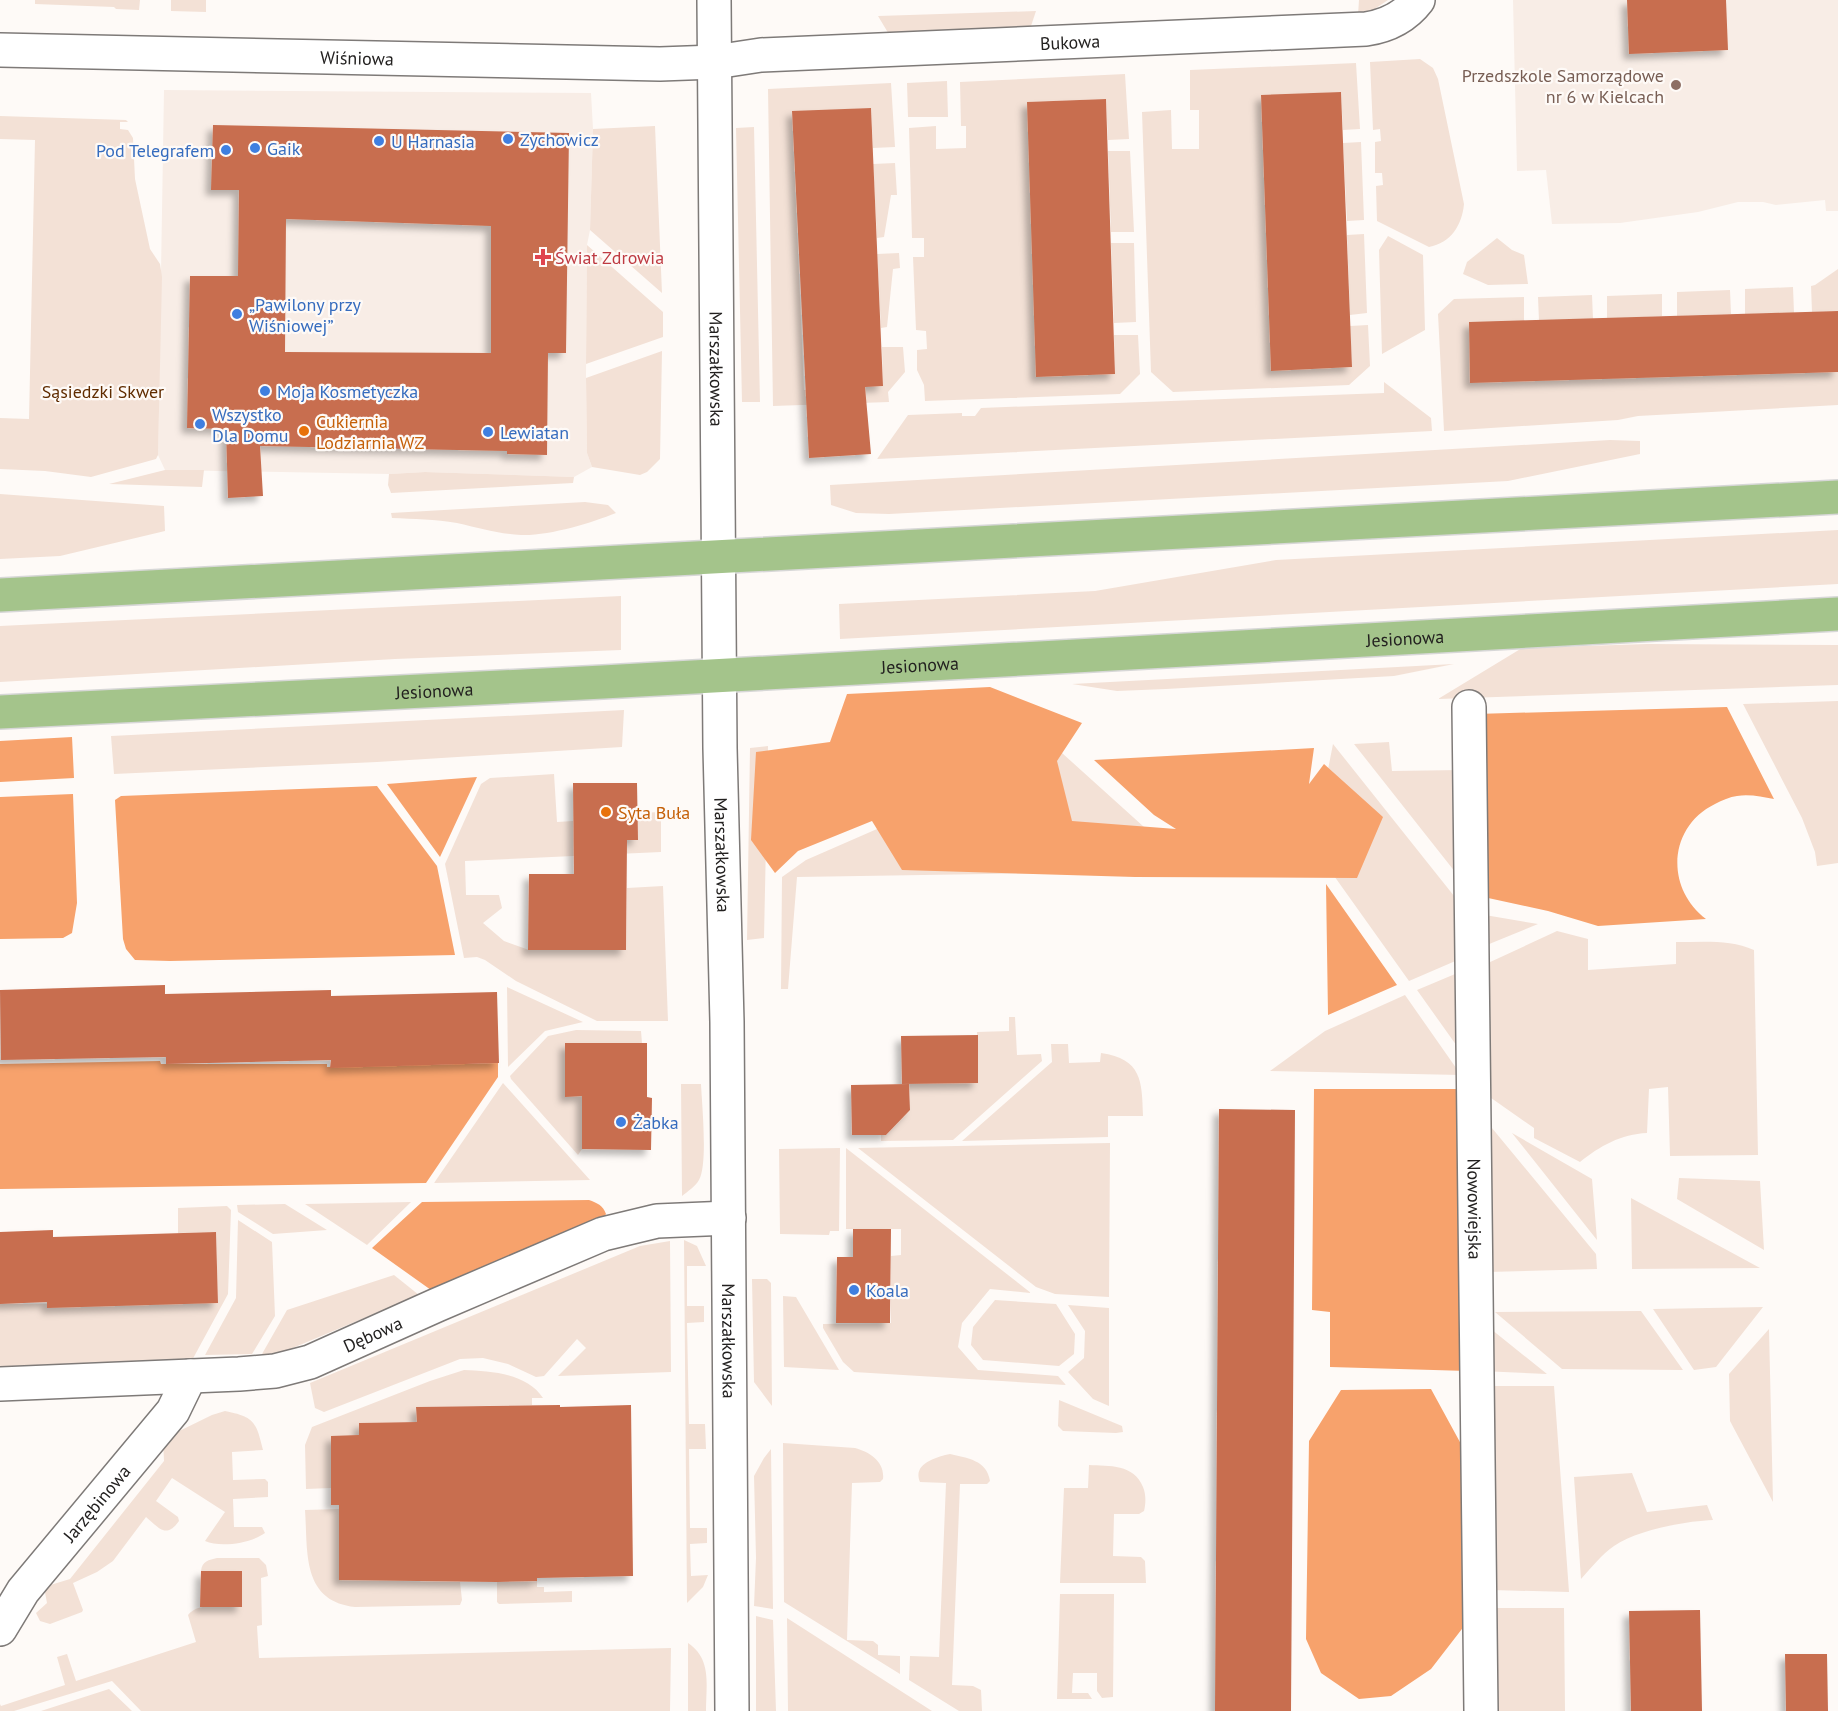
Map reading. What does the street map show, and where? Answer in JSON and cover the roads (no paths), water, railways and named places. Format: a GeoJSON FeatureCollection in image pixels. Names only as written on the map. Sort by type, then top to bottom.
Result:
{"type":"FeatureCollection","features":[{"type":"Feature","properties":{"kind":"main road"},"geometry":{"type":"LineString","coordinates":[[0,595],[1838,497]]}},
{"type":"Feature","properties":{"kind":"main road","name":"Jesionowa"},"geometry":{"type":"LineString","coordinates":[[0,712],[1838,614]]}},
{"type":"Feature","properties":{"kind":"street","name":"Marszałkowska"},"geometry":{"type":"LineString","coordinates":[[714,0],[719,675],[727,971],[732,1711]]}},
{"type":"Feature","properties":{"kind":"street","name":"Bukowa"},"geometry":{"type":"LineString","coordinates":[[715,62],[751,55],[1366,29],[1384,26],[1400,17],[1418,0]]}},
{"type":"Feature","properties":{"kind":"street","name":"Wiśniowa"},"geometry":{"type":"LineString","coordinates":[[0,50],[660,64],[715,62]]}},
{"type":"Feature","properties":{"kind":"street","name":"Nowowiejska"},"geometry":{"type":"LineString","coordinates":[[1469,708],[1481,1711]]}},
{"type":"Feature","properties":{"kind":"street","name":"Dębowa"},"geometry":{"type":"LineString","coordinates":[[0,1384],[239,1374],[293,1368],[603,1234],[657,1221],[729,1218]]}},
{"type":"Feature","properties":{"kind":"street","name":"Jarzębinowa"},"geometry":{"type":"LineString","coordinates":[[0,1629],[23,1591],[173,1411],[190,1376]]}},
{"type":"Feature","properties":{"kind":"place","name":"Przedszkole Samorządowe nr 6 w Kielcach"},"geometry":{"type":"Point","coordinates":[1676,85]}},
{"type":"Feature","properties":{"kind":"place","name":"Zychowicz"},"geometry":{"type":"Point","coordinates":[508,139]}},
{"type":"Feature","properties":{"kind":"place","name":"U Harnasia"},"geometry":{"type":"Point","coordinates":[379,141]}},
{"type":"Feature","properties":{"kind":"place","name":"Gaik"},"geometry":{"type":"Point","coordinates":[255,148]}},
{"type":"Feature","properties":{"kind":"place","name":"Pod Telegrafem"},"geometry":{"type":"Point","coordinates":[226,150]}},
{"type":"Feature","properties":{"kind":"place","name":"Świat Zdrowia"},"geometry":{"type":"Point","coordinates":[543,257]}},
{"type":"Feature","properties":{"kind":"place","name":"„Pawilony przy Wiśniowej”"},"geometry":{"type":"Point","coordinates":[237,314]}},
{"type":"Feature","properties":{"kind":"place","name":"Moja Kosmetyczka"},"geometry":{"type":"Point","coordinates":[265,391]}},
{"type":"Feature","properties":{"kind":"place","name":"Wszystko Dla Domu"},"geometry":{"type":"Point","coordinates":[200,424]}},
{"type":"Feature","properties":{"kind":"place","name":"Cukiernia Lodziarnia WZ"},"geometry":{"type":"Point","coordinates":[304,431]}},
{"type":"Feature","properties":{"kind":"place","name":"Lewiatan"},"geometry":{"type":"Point","coordinates":[488,432]}},
{"type":"Feature","properties":{"kind":"place","name":"Syta Buła"},"geometry":{"type":"Point","coordinates":[606,812]}},
{"type":"Feature","properties":{"kind":"place","name":"Żabka"},"geometry":{"type":"Point","coordinates":[621,1122]}},
{"type":"Feature","properties":{"kind":"place","name":"Koala"},"geometry":{"type":"Point","coordinates":[854,1290]}},
{"type":"Feature","properties":{"kind":"park label","name":"Sąsiedzki Skwer"},"geometry":{"type":"Point","coordinates":[103,391]}}]}
